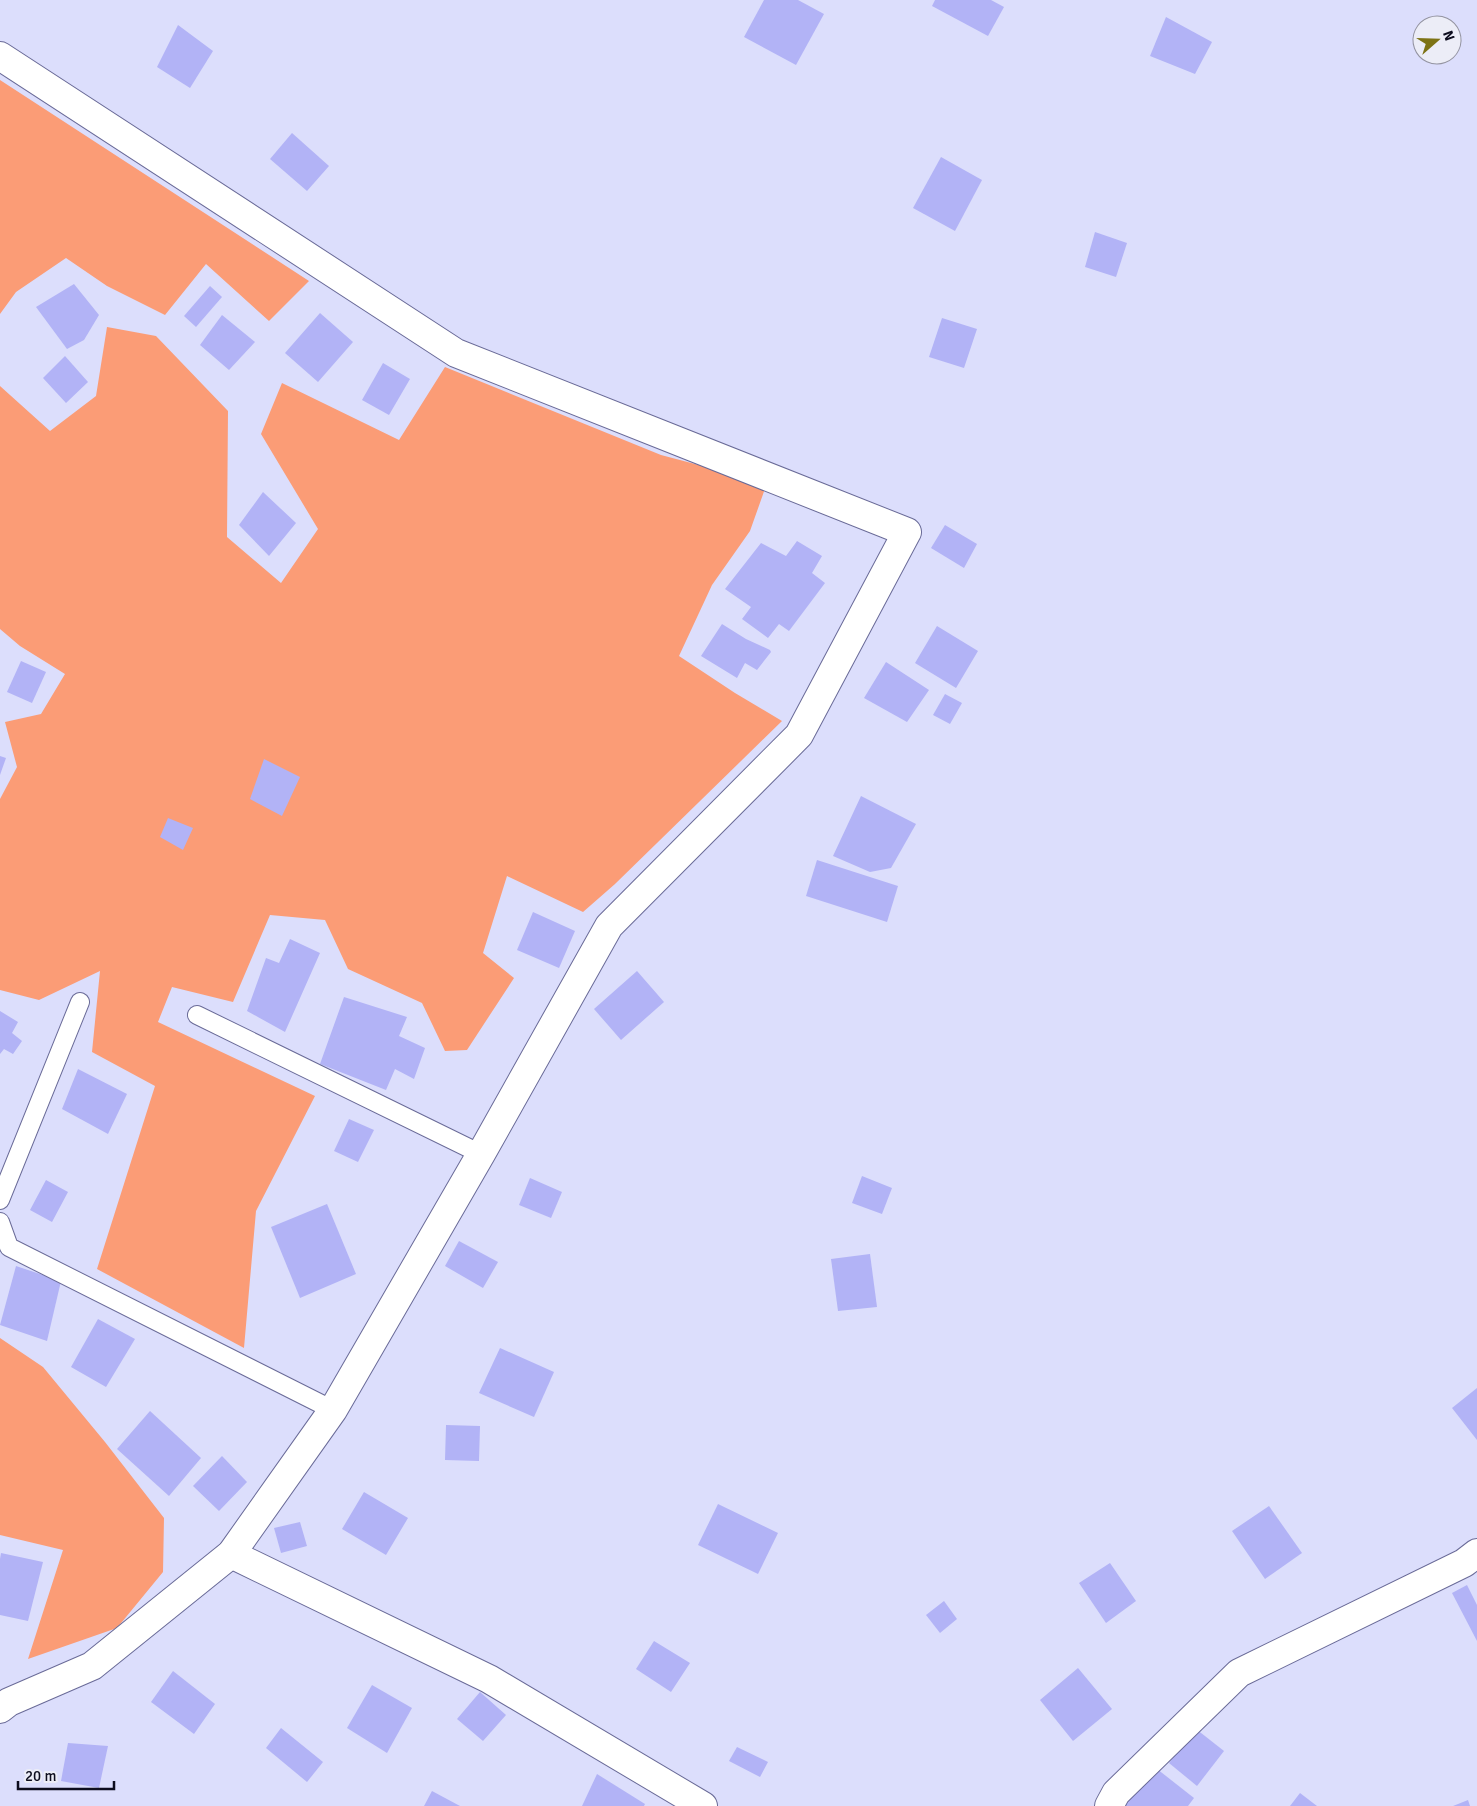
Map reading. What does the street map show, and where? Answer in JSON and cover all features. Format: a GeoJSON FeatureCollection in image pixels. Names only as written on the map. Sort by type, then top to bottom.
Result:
{"type":"FeatureCollection","features":[{"type":"Feature","properties":{"kind":"street"},"geometry":{"type":"LineString","coordinates":[[0,56],[456,353],[907,532],[799,736],[609,926],[481,1154],[333,1410],[231,1554],[92,1666],[9,1702],[0,1709]]}},
{"type":"Feature","properties":{"kind":"street"},"geometry":{"type":"LineString","coordinates":[[1109,1806],[1116,1793],[1239,1673],[1464,1562],[1477,1553]]}},
{"type":"Feature","properties":{"kind":"street"},"geometry":{"type":"LineString","coordinates":[[231,1554],[489,1679],[703,1806]]}},
{"type":"Feature","properties":{"kind":"lane"},"geometry":{"type":"LineString","coordinates":[[0,1200],[80,1002]]}},
{"type":"Feature","properties":{"kind":"lane"},"geometry":{"type":"LineString","coordinates":[[197,1015],[481,1154]]}},
{"type":"Feature","properties":{"kind":"lane"},"geometry":{"type":"LineString","coordinates":[[0,1222],[9,1247],[333,1410]]}},
{"type":"Feature","properties":{"kind":"shaded area"},"geometry":{"type":"Polygon","coordinates":[[[0,80],[309,281],[269,321],[206,264],[165,315],[107,286],[66,258],[16,292],[0,314],[0,80]]]}},
{"type":"Feature","properties":{"kind":"shaded area"},"geometry":{"type":"Polygon","coordinates":[[[107,327],[156,336],[228,411],[227,537],[281,583],[318,529],[261,434],[282,383],[399,440],[445,367],[661,455],[767,483],[750,531],[712,585],[679,656],[782,721],[615,884],[583,912],[507,876],[483,953],[514,978],[467,1050],[445,1051],[422,1003],[348,969],[325,920],[270,915],[233,1002],[172,987],[158,1022],[315,1096],[256,1211],[244,1348],[97,1269],[155,1086],[92,1052],[100,971],[39,1000],[0,990],[0,799],[17,767],[5,722],[41,714],[65,674],[20,646],[0,629],[0,386],[50,431],[96,396],[107,327]]]}},
{"type":"Feature","properties":{"kind":"shaded area"},"geometry":{"type":"Polygon","coordinates":[[[0,1338],[43,1367],[164,1518],[163,1572],[117,1628],[28,1659],[63,1550],[0,1535],[0,1338]]]}},
{"type":"Feature","properties":{"kind":"building"},"geometry":{"type":"Polygon","coordinates":[[[764,0],[798,0],[824,14],[796,65],[744,37],[764,0]]]}},
{"type":"Feature","properties":{"kind":"building"},"geometry":{"type":"Polygon","coordinates":[[[935,0],[991,0],[1004,7],[988,36],[932,6],[935,0]]]}},
{"type":"Feature","properties":{"kind":"building"},"geometry":{"type":"Polygon","coordinates":[[[1166,17],[1212,42],[1195,74],[1150,56],[1166,17]]]}},
{"type":"Feature","properties":{"kind":"building"},"geometry":{"type":"Polygon","coordinates":[[[178,25],[213,51],[190,88],[157,67],[178,25]]]}},
{"type":"Feature","properties":{"kind":"building"},"geometry":{"type":"Polygon","coordinates":[[[292,133],[329,166],[307,191],[270,159],[292,133]]]}},
{"type":"Feature","properties":{"kind":"building"},"geometry":{"type":"Polygon","coordinates":[[[941,157],[982,180],[955,231],[913,208],[941,157]]]}},
{"type":"Feature","properties":{"kind":"building"},"geometry":{"type":"Polygon","coordinates":[[[1095,232],[1127,243],[1116,277],[1085,267],[1095,232]]]}},
{"type":"Feature","properties":{"kind":"building"},"geometry":{"type":"Polygon","coordinates":[[[74,284],[99,315],[84,340],[67,349],[36,307],[74,284]]]}},
{"type":"Feature","properties":{"kind":"building"},"geometry":{"type":"Polygon","coordinates":[[[210,286],[222,297],[196,327],[184,316],[210,286]]]}},
{"type":"Feature","properties":{"kind":"building"},"geometry":{"type":"Polygon","coordinates":[[[320,313],[353,342],[318,382],[285,353],[320,313]]]}},
{"type":"Feature","properties":{"kind":"building"},"geometry":{"type":"Polygon","coordinates":[[[222,315],[255,342],[229,370],[200,345],[222,315]]]}},
{"type":"Feature","properties":{"kind":"building"},"geometry":{"type":"Polygon","coordinates":[[[942,318],[977,329],[964,368],[929,357],[942,318]]]}},
{"type":"Feature","properties":{"kind":"building"},"geometry":{"type":"Polygon","coordinates":[[[65,356],[88,382],[66,403],[43,378],[65,356]]]}},
{"type":"Feature","properties":{"kind":"building"},"geometry":{"type":"Polygon","coordinates":[[[383,363],[410,379],[389,415],[362,400],[383,363]]]}},
{"type":"Feature","properties":{"kind":"building"},"geometry":{"type":"Polygon","coordinates":[[[263,492],[296,523],[269,556],[239,525],[263,492]]]}},
{"type":"Feature","properties":{"kind":"building"},"geometry":{"type":"Polygon","coordinates":[[[945,525],[977,544],[964,568],[931,548],[945,525]]]}},
{"type":"Feature","properties":{"kind":"building"},"geometry":{"type":"Polygon","coordinates":[[[797,541],[822,556],[812,573],[825,583],[789,631],[779,624],[768,638],[742,619],[751,607],[725,589],[761,543],[786,556],[797,541]]]}},
{"type":"Feature","properties":{"kind":"building"},"geometry":{"type":"Polygon","coordinates":[[[722,624],[746,639],[770,650],[771,652],[757,670],[745,663],[737,678],[701,656],[722,624]]]}},
{"type":"Feature","properties":{"kind":"building"},"geometry":{"type":"Polygon","coordinates":[[[937,626],[978,651],[956,688],[915,663],[937,626]]]}},
{"type":"Feature","properties":{"kind":"building"},"geometry":{"type":"Polygon","coordinates":[[[21,661],[46,672],[32,703],[7,692],[21,661]]]}},
{"type":"Feature","properties":{"kind":"building"},"geometry":{"type":"Polygon","coordinates":[[[886,662],[929,690],[907,722],[864,698],[886,662]]]}},
{"type":"Feature","properties":{"kind":"building"},"geometry":{"type":"Polygon","coordinates":[[[945,694],[962,703],[950,724],[933,715],[945,694]]]}},
{"type":"Feature","properties":{"kind":"building"},"geometry":{"type":"Polygon","coordinates":[[[0,756],[6,758],[0,775],[0,756]]]}},
{"type":"Feature","properties":{"kind":"building"},"geometry":{"type":"Polygon","coordinates":[[[264,759],[300,777],[282,816],[250,799],[264,759]]]}},
{"type":"Feature","properties":{"kind":"building"},"geometry":{"type":"Polygon","coordinates":[[[861,796],[916,824],[891,868],[870,872],[833,856],[861,796]]]}},
{"type":"Feature","properties":{"kind":"building"},"geometry":{"type":"Polygon","coordinates":[[[168,818],[193,828],[183,850],[160,837],[168,818]]]}},
{"type":"Feature","properties":{"kind":"building"},"geometry":{"type":"Polygon","coordinates":[[[817,860],[898,886],[887,922],[806,896],[817,860]]]}},
{"type":"Feature","properties":{"kind":"building"},"geometry":{"type":"Polygon","coordinates":[[[533,912],[575,931],[559,968],[517,950],[533,912]]]}},
{"type":"Feature","properties":{"kind":"building"},"geometry":{"type":"Polygon","coordinates":[[[290,939],[320,953],[285,1032],[247,1011],[266,958],[279,963],[290,939]]]}},
{"type":"Feature","properties":{"kind":"building"},"geometry":{"type":"Polygon","coordinates":[[[637,971],[664,1002],[621,1040],[594,1009],[637,971]]]}},
{"type":"Feature","properties":{"kind":"building"},"geometry":{"type":"Polygon","coordinates":[[[344,997],[407,1017],[399,1036],[425,1048],[414,1079],[395,1069],[386,1090],[320,1064],[344,997]]]}},
{"type":"Feature","properties":{"kind":"building"},"geometry":{"type":"Polygon","coordinates":[[[0,1011],[18,1022],[12,1033],[22,1041],[13,1054],[4,1049],[0,1054],[0,1011]]]}},
{"type":"Feature","properties":{"kind":"building"},"geometry":{"type":"Polygon","coordinates":[[[78,1069],[127,1094],[108,1134],[62,1109],[78,1069]]]}},
{"type":"Feature","properties":{"kind":"building"},"geometry":{"type":"Polygon","coordinates":[[[349,1119],[374,1130],[358,1162],[334,1151],[349,1119]]]}},
{"type":"Feature","properties":{"kind":"building"},"geometry":{"type":"Polygon","coordinates":[[[862,1176],[892,1188],[882,1214],[852,1203],[862,1176]]]}},
{"type":"Feature","properties":{"kind":"building"},"geometry":{"type":"Polygon","coordinates":[[[530,1178],[562,1192],[551,1218],[519,1205],[530,1178]]]}},
{"type":"Feature","properties":{"kind":"building"},"geometry":{"type":"Polygon","coordinates":[[[46,1180],[68,1192],[52,1222],[30,1210],[46,1180]]]}},
{"type":"Feature","properties":{"kind":"building"},"geometry":{"type":"Polygon","coordinates":[[[327,1204],[356,1274],[300,1298],[271,1227],[327,1204]]]}},
{"type":"Feature","properties":{"kind":"building"},"geometry":{"type":"Polygon","coordinates":[[[459,1241],[498,1262],[483,1288],[445,1266],[459,1241]]]}},
{"type":"Feature","properties":{"kind":"building"},"geometry":{"type":"Polygon","coordinates":[[[870,1254],[877,1307],[838,1311],[831,1259],[870,1254]]]}},
{"type":"Feature","properties":{"kind":"building"},"geometry":{"type":"Polygon","coordinates":[[[16,1266],[61,1281],[47,1341],[0,1325],[16,1266]]]}},
{"type":"Feature","properties":{"kind":"building"},"geometry":{"type":"Polygon","coordinates":[[[98,1319],[135,1339],[106,1387],[71,1367],[98,1319]]]}},
{"type":"Feature","properties":{"kind":"building"},"geometry":{"type":"Polygon","coordinates":[[[500,1348],[554,1372],[534,1417],[479,1393],[500,1348]]]}},
{"type":"Feature","properties":{"kind":"building"},"geometry":{"type":"Polygon","coordinates":[[[1477,1388],[1477,1440],[1452,1408],[1477,1388]]]}},
{"type":"Feature","properties":{"kind":"building"},"geometry":{"type":"Polygon","coordinates":[[[150,1411],[201,1458],[169,1496],[117,1449],[150,1411]]]}},
{"type":"Feature","properties":{"kind":"building"},"geometry":{"type":"Polygon","coordinates":[[[446,1425],[480,1426],[479,1461],[445,1460],[446,1425]]]}},
{"type":"Feature","properties":{"kind":"building"},"geometry":{"type":"Polygon","coordinates":[[[222,1456],[247,1482],[219,1511],[193,1486],[222,1456]]]}},
{"type":"Feature","properties":{"kind":"building"},"geometry":{"type":"Polygon","coordinates":[[[364,1492],[408,1518],[386,1555],[342,1529],[364,1492]]]}},
{"type":"Feature","properties":{"kind":"building"},"geometry":{"type":"Polygon","coordinates":[[[718,1504],[778,1533],[758,1574],[698,1545],[718,1504]]]}},
{"type":"Feature","properties":{"kind":"building"},"geometry":{"type":"Polygon","coordinates":[[[1269,1506],[1302,1553],[1265,1579],[1232,1531],[1269,1506]]]}},
{"type":"Feature","properties":{"kind":"building"},"geometry":{"type":"Polygon","coordinates":[[[300,1522],[307,1546],[281,1553],[274,1528],[300,1522]]]}},
{"type":"Feature","properties":{"kind":"building"},"geometry":{"type":"Polygon","coordinates":[[[1,1553],[43,1562],[28,1621],[0,1615],[1,1553]]]}},
{"type":"Feature","properties":{"kind":"building"},"geometry":{"type":"Polygon","coordinates":[[[1110,1563],[1136,1601],[1106,1623],[1079,1583],[1110,1563]]]}},
{"type":"Feature","properties":{"kind":"building"},"geometry":{"type":"Polygon","coordinates":[[[1467,1585],[1477,1605],[1477,1641],[1452,1593],[1467,1585]]]}},
{"type":"Feature","properties":{"kind":"building"},"geometry":{"type":"Polygon","coordinates":[[[944,1601],[957,1619],[940,1633],[926,1615],[944,1601]]]}},
{"type":"Feature","properties":{"kind":"building"},"geometry":{"type":"Polygon","coordinates":[[[654,1641],[690,1663],[671,1692],[636,1669],[654,1641]]]}},
{"type":"Feature","properties":{"kind":"building"},"geometry":{"type":"Polygon","coordinates":[[[1078,1668],[1112,1709],[1073,1741],[1040,1700],[1078,1668]]]}},
{"type":"Feature","properties":{"kind":"building"},"geometry":{"type":"Polygon","coordinates":[[[173,1671],[215,1704],[194,1734],[151,1702],[173,1671]]]}},
{"type":"Feature","properties":{"kind":"building"},"geometry":{"type":"Polygon","coordinates":[[[372,1685],[412,1708],[387,1753],[347,1728],[372,1685]]]}},
{"type":"Feature","properties":{"kind":"building"},"geometry":{"type":"Polygon","coordinates":[[[480,1692],[506,1715],[483,1741],[457,1719],[480,1692]]]}},
{"type":"Feature","properties":{"kind":"building"},"geometry":{"type":"Polygon","coordinates":[[[281,1728],[323,1762],[307,1782],[266,1748],[281,1728]]]}},
{"type":"Feature","properties":{"kind":"building"},"geometry":{"type":"Polygon","coordinates":[[[1196,1729],[1224,1751],[1197,1786],[1169,1763],[1196,1729]]]}},
{"type":"Feature","properties":{"kind":"building"},"geometry":{"type":"Polygon","coordinates":[[[68,1743],[108,1746],[99,1788],[61,1781],[68,1743]]]}},
{"type":"Feature","properties":{"kind":"building"},"geometry":{"type":"Polygon","coordinates":[[[737,1747],[768,1762],[760,1777],[729,1761],[737,1747]]]}},
{"type":"Feature","properties":{"kind":"building"},"geometry":{"type":"Polygon","coordinates":[[[1152,1765],[1194,1798],[1188,1806],[1120,1806],[1152,1765]]]}},
{"type":"Feature","properties":{"kind":"building"},"geometry":{"type":"Polygon","coordinates":[[[597,1774],[645,1804],[644,1806],[582,1806],[597,1774]]]}},
{"type":"Feature","properties":{"kind":"building"},"geometry":{"type":"Polygon","coordinates":[[[432,1791],[460,1806],[424,1806],[432,1791]]]}},
{"type":"Feature","properties":{"kind":"building"},"geometry":{"type":"Polygon","coordinates":[[[1300,1793],[1317,1806],[1290,1806],[1300,1793]]]}},
{"type":"Feature","properties":{"kind":"building"},"geometry":{"type":"Polygon","coordinates":[[[1468,1800],[1470,1806],[1453,1806],[1468,1800]]]}}]}
